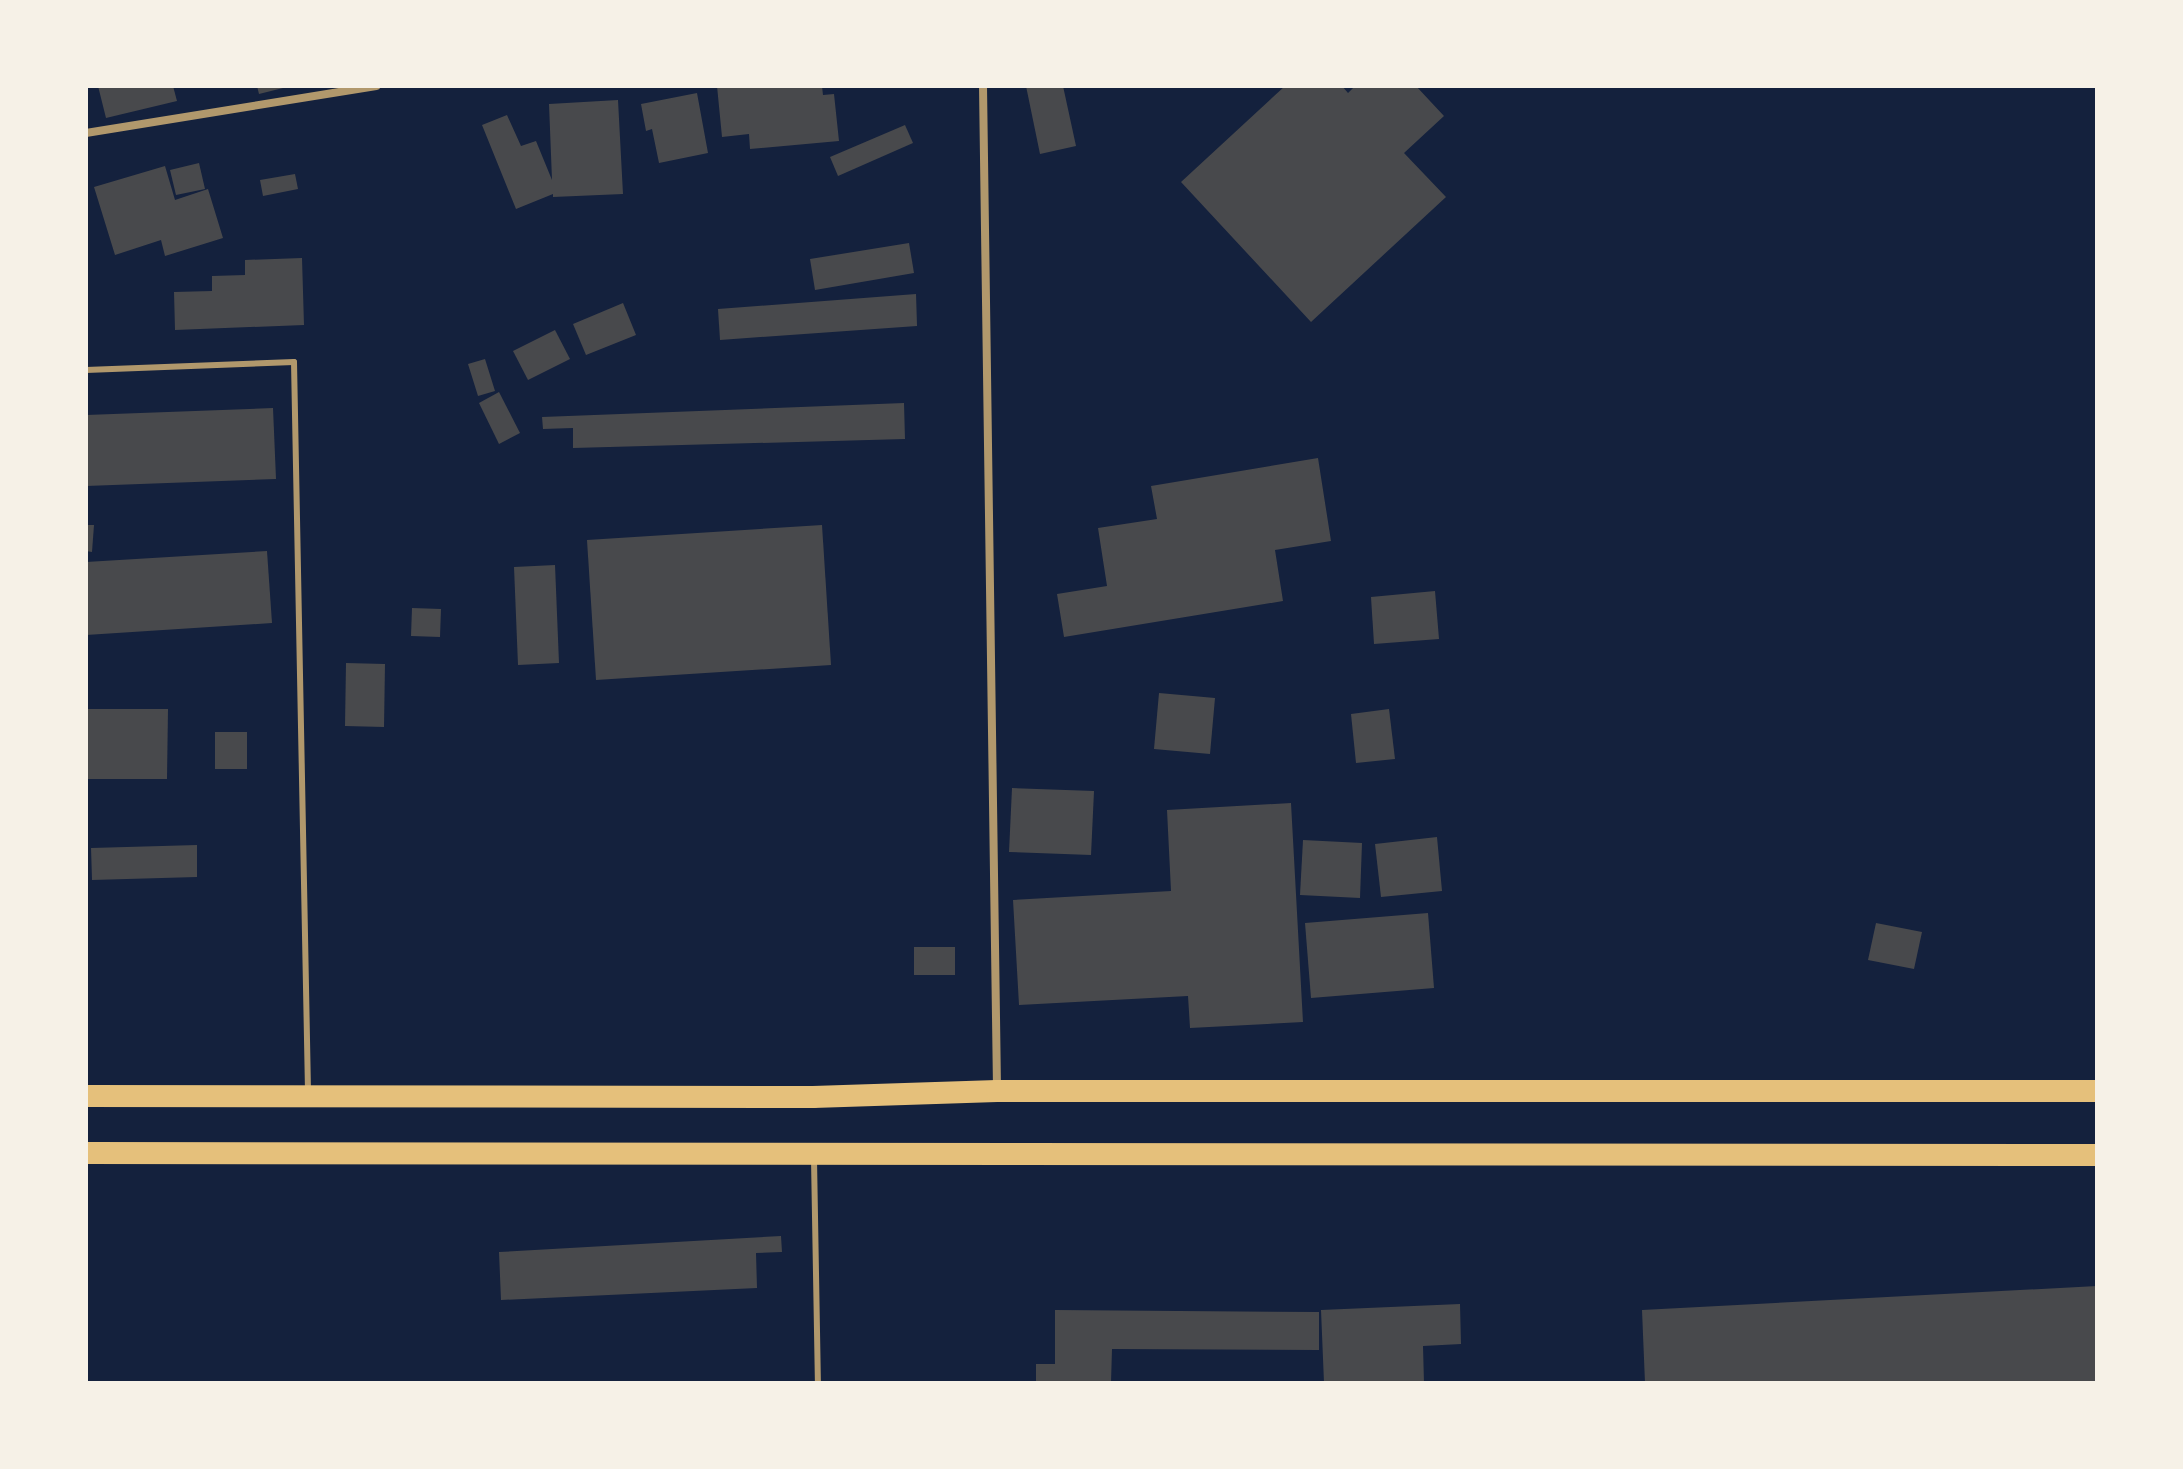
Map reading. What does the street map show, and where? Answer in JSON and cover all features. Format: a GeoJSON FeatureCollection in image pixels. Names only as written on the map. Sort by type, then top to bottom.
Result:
{"type":"FeatureCollection","features":[{"type":"Feature","properties":{"kind":"highway"},"geometry":{"type":"LineString","coordinates":[[86,1096],[813,1097],[997,1091],[2097,1091]]}},
{"type":"Feature","properties":{"kind":"highway"},"geometry":{"type":"LineString","coordinates":[[86,1153],[2097,1155]]}},
{"type":"Feature","properties":{"kind":"street"},"geometry":{"type":"LineString","coordinates":[[86,133],[376,86]]}},
{"type":"Feature","properties":{"kind":"street"},"geometry":{"type":"LineString","coordinates":[[983,86],[997,1091]]}},
{"type":"Feature","properties":{"kind":"lane"},"geometry":{"type":"LineString","coordinates":[[86,370],[294,362],[308,1096]]}},
{"type":"Feature","properties":{"kind":"lane"},"geometry":{"type":"LineString","coordinates":[[814,1156],[818,1383]]}},
{"type":"Feature","properties":{"kind":"building"},"geometry":{"type":"Polygon","coordinates":[[[98,86],[173,86],[177,101],[106,118],[98,86]]]}},
{"type":"Feature","properties":{"kind":"building"},"geometry":{"type":"Polygon","coordinates":[[[257,86],[287,86],[287,87],[259,94],[257,86]]]}},
{"type":"Feature","properties":{"kind":"building"},"geometry":{"type":"Polygon","coordinates":[[[717,86],[822,86],[823,95],[834,94],[839,141],[750,149],[749,134],[722,137],[717,86]]]}},
{"type":"Feature","properties":{"kind":"building"},"geometry":{"type":"Polygon","coordinates":[[[1026,86],[1063,86],[1076,146],[1040,154],[1026,86]]]}},
{"type":"Feature","properties":{"kind":"building"},"geometry":{"type":"Polygon","coordinates":[[[1285,86],[1342,86],[1348,93],[1355,86],[1416,86],[1444,116],[1404,153],[1446,197],[1311,322],[1181,182],[1285,86]]]}},
{"type":"Feature","properties":{"kind":"building"},"geometry":{"type":"Polygon","coordinates":[[[697,93],[708,153],[659,163],[652,129],[646,131],[641,104],[697,93]]]}},
{"type":"Feature","properties":{"kind":"building"},"geometry":{"type":"Polygon","coordinates":[[[618,100],[623,194],[553,197],[553,194],[516,209],[482,125],[507,115],[521,146],[536,141],[552,180],[549,104],[618,100]]]}},
{"type":"Feature","properties":{"kind":"building"},"geometry":{"type":"Polygon","coordinates":[[[905,125],[913,143],[838,176],[830,157],[905,125]]]}},
{"type":"Feature","properties":{"kind":"building"},"geometry":{"type":"Polygon","coordinates":[[[199,163],[205,189],[176,195],[170,170],[199,163]]]}},
{"type":"Feature","properties":{"kind":"building"},"geometry":{"type":"Polygon","coordinates":[[[165,166],[175,200],[208,189],[223,238],[165,256],[161,240],[115,255],[94,187],[165,166]]]}},
{"type":"Feature","properties":{"kind":"building"},"geometry":{"type":"Polygon","coordinates":[[[295,174],[298,189],[263,196],[260,180],[295,174]]]}},
{"type":"Feature","properties":{"kind":"building"},"geometry":{"type":"Polygon","coordinates":[[[909,243],[914,273],[815,290],[810,259],[909,243]]]}},
{"type":"Feature","properties":{"kind":"building"},"geometry":{"type":"Polygon","coordinates":[[[302,258],[304,325],[175,330],[174,292],[212,291],[212,276],[245,275],[245,260],[302,258]]]}},
{"type":"Feature","properties":{"kind":"building"},"geometry":{"type":"Polygon","coordinates":[[[916,294],[917,326],[720,340],[718,309],[916,294]]]}},
{"type":"Feature","properties":{"kind":"building"},"geometry":{"type":"Polygon","coordinates":[[[623,303],[636,335],[586,355],[573,324],[623,303]]]}},
{"type":"Feature","properties":{"kind":"building"},"geometry":{"type":"Polygon","coordinates":[[[555,330],[570,359],[528,380],[513,351],[555,330]]]}},
{"type":"Feature","properties":{"kind":"building"},"geometry":{"type":"Polygon","coordinates":[[[485,359],[495,391],[478,396],[468,364],[485,359]]]}},
{"type":"Feature","properties":{"kind":"building"},"geometry":{"type":"Polygon","coordinates":[[[499,392],[520,433],[499,444],[479,403],[499,392]]]}},
{"type":"Feature","properties":{"kind":"building"},"geometry":{"type":"Polygon","coordinates":[[[904,403],[905,439],[573,448],[573,428],[543,429],[542,417],[904,403]]]}},
{"type":"Feature","properties":{"kind":"building"},"geometry":{"type":"Polygon","coordinates":[[[273,408],[276,479],[86,486],[86,415],[273,408]]]}},
{"type":"Feature","properties":{"kind":"building"},"geometry":{"type":"Polygon","coordinates":[[[1318,458],[1331,541],[1275,550],[1283,601],[1064,637],[1057,594],[1107,586],[1098,528],[1157,519],[1151,486],[1318,458]]]}},
{"type":"Feature","properties":{"kind":"building"},"geometry":{"type":"Polygon","coordinates":[[[86,525],[94,525],[92,552],[86,551],[86,525]]]}},
{"type":"Feature","properties":{"kind":"building"},"geometry":{"type":"Polygon","coordinates":[[[822,525],[831,665],[596,680],[587,540],[822,525]]]}},
{"type":"Feature","properties":{"kind":"building"},"geometry":{"type":"Polygon","coordinates":[[[267,551],[272,623],[86,635],[86,562],[267,551]]]}},
{"type":"Feature","properties":{"kind":"building"},"geometry":{"type":"Polygon","coordinates":[[[555,565],[559,663],[518,665],[514,567],[555,565]]]}},
{"type":"Feature","properties":{"kind":"building"},"geometry":{"type":"Polygon","coordinates":[[[1435,591],[1439,639],[1374,644],[1371,597],[1435,591]]]}},
{"type":"Feature","properties":{"kind":"building"},"geometry":{"type":"Polygon","coordinates":[[[412,608],[441,609],[440,637],[411,636],[412,608]]]}},
{"type":"Feature","properties":{"kind":"building"},"geometry":{"type":"Polygon","coordinates":[[[346,663],[385,664],[384,727],[345,726],[346,663]]]}},
{"type":"Feature","properties":{"kind":"building"},"geometry":{"type":"Polygon","coordinates":[[[1159,693],[1215,698],[1210,754],[1154,749],[1159,693]]]}},
{"type":"Feature","properties":{"kind":"building"},"geometry":{"type":"Polygon","coordinates":[[[86,709],[168,709],[167,779],[86,779],[86,709]]]}},
{"type":"Feature","properties":{"kind":"building"},"geometry":{"type":"Polygon","coordinates":[[[1389,709],[1395,759],[1356,763],[1351,714],[1389,709]]]}},
{"type":"Feature","properties":{"kind":"building"},"geometry":{"type":"Polygon","coordinates":[[[215,732],[247,732],[247,769],[215,769],[215,732]]]}},
{"type":"Feature","properties":{"kind":"building"},"geometry":{"type":"Polygon","coordinates":[[[1012,788],[1094,791],[1091,855],[1009,852],[1012,788]]]}},
{"type":"Feature","properties":{"kind":"building"},"geometry":{"type":"Polygon","coordinates":[[[1291,803],[1303,1022],[1190,1028],[1188,996],[1019,1005],[1013,900],[1171,891],[1167,810],[1291,803]]]}},
{"type":"Feature","properties":{"kind":"building"},"geometry":{"type":"Polygon","coordinates":[[[1437,837],[1442,891],[1381,897],[1375,844],[1437,837]]]}},
{"type":"Feature","properties":{"kind":"building"},"geometry":{"type":"Polygon","coordinates":[[[1303,840],[1362,843],[1360,898],[1300,895],[1303,840]]]}},
{"type":"Feature","properties":{"kind":"building"},"geometry":{"type":"Polygon","coordinates":[[[197,845],[197,877],[92,880],[91,848],[197,845]]]}},
{"type":"Feature","properties":{"kind":"building"},"geometry":{"type":"Polygon","coordinates":[[[1428,913],[1434,988],[1311,998],[1305,923],[1428,913]]]}},
{"type":"Feature","properties":{"kind":"building"},"geometry":{"type":"Polygon","coordinates":[[[1876,923],[1922,932],[1914,969],[1868,960],[1876,923]]]}},
{"type":"Feature","properties":{"kind":"building"},"geometry":{"type":"Polygon","coordinates":[[[914,947],[955,947],[955,975],[914,975],[914,947]]]}},
{"type":"Feature","properties":{"kind":"building"},"geometry":{"type":"Polygon","coordinates":[[[781,1236],[782,1252],[756,1253],[757,1288],[501,1300],[499,1252],[781,1236]]]}},
{"type":"Feature","properties":{"kind":"building"},"geometry":{"type":"Polygon","coordinates":[[[2097,1286],[2097,1383],[1645,1383],[1642,1310],[2097,1286]]]}},
{"type":"Feature","properties":{"kind":"building"},"geometry":{"type":"Polygon","coordinates":[[[1460,1304],[1461,1344],[1423,1346],[1424,1383],[1324,1383],[1321,1310],[1460,1304]]]}},
{"type":"Feature","properties":{"kind":"building"},"geometry":{"type":"Polygon","coordinates":[[[1055,1310],[1319,1312],[1319,1350],[1112,1349],[1111,1383],[1036,1383],[1036,1364],[1055,1364],[1055,1310]]]}}]}
